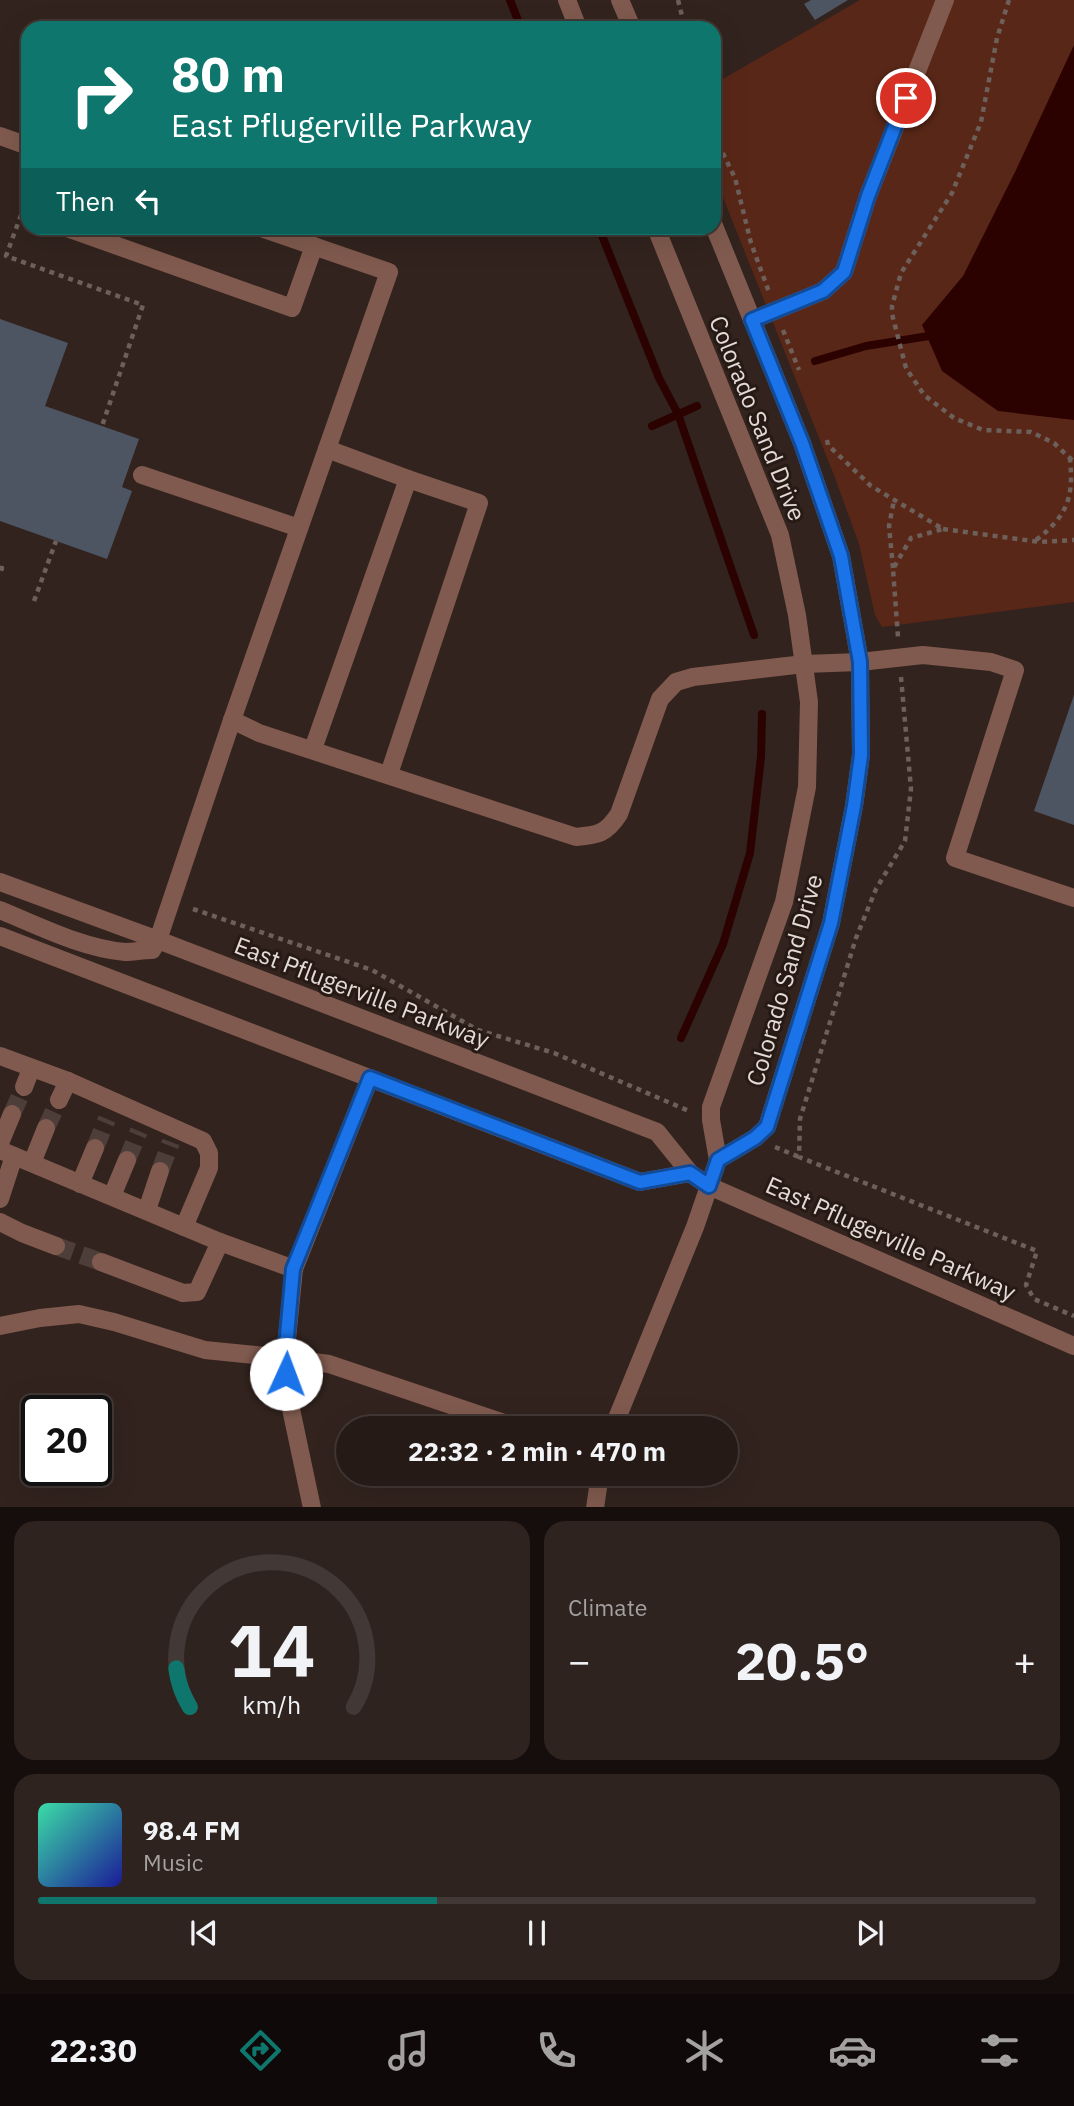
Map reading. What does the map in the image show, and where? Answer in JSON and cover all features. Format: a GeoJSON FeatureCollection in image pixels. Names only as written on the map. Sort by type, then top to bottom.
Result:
{"type":"FeatureCollection","features":[{"type":"Feature","properties":{"kind":"street"},"geometry":{"type":"LineString","coordinates":[[567,0],[575,21]]}},
{"type":"Feature","properties":{"kind":"street"},"geometry":{"type":"LineString","coordinates":[[620,0],[629,21]]}},
{"type":"Feature","properties":{"kind":"street"},"geometry":{"type":"LineString","coordinates":[[752,320],[823,291],[844,272],[868,196],[945,0]]}},
{"type":"Feature","properties":{"kind":"street"},"geometry":{"type":"LineString","coordinates":[[0,136],[21,144]]}},
{"type":"Feature","properties":{"kind":"street"},"geometry":{"type":"LineString","coordinates":[[87,235],[292,308],[314,246]]}},
{"type":"Feature","properties":{"kind":"street"},"geometry":{"type":"LineString","coordinates":[[0,910],[103,948],[127,952],[152,950],[158,940],[389,272],[282,235]]}},
{"type":"Feature","properties":{"kind":"street","name":"Colorado Sand Drive"},"geometry":{"type":"LineString","coordinates":[[618,1416],[695,1227],[718,1160],[711,1107],[784,902],[807,786],[810,702],[797,615],[780,536],[659,235]]}},
{"type":"Feature","properties":{"kind":"street","name":"Colorado Sand Drive"},"geometry":{"type":"LineString","coordinates":[[718,235],[802,443],[841,556],[860,662],[861,755],[831,923],[767,1127],[755,1138],[718,1160]]}},
{"type":"Feature","properties":{"kind":"street"},"geometry":{"type":"LineString","coordinates":[[327,449],[479,503],[389,774]]}},
{"type":"Feature","properties":{"kind":"street"},"geometry":{"type":"LineString","coordinates":[[142,475],[299,528]]}},
{"type":"Feature","properties":{"kind":"street"},"geometry":{"type":"LineString","coordinates":[[313,749],[408,479]]}},
{"type":"Feature","properties":{"kind":"street"},"geometry":{"type":"LineString","coordinates":[[232,720],[259,733],[576,837],[598,835],[611,827],[619,814],[660,699],[676,682],[692,677],[804,664],[860,662],[923,655],[990,662],[1015,670],[955,858],[1074,898]]}},
{"type":"Feature","properties":{"kind":"street","name":"East Pflugerville Parkway"},"geometry":{"type":"LineString","coordinates":[[0,883],[158,940],[657,1132],[690,1173],[709,1186],[1074,1346]]}},
{"type":"Feature","properties":{"kind":"street"},"geometry":{"type":"LineString","coordinates":[[0,936],[640,1182],[690,1173]]}},
{"type":"Feature","properties":{"kind":"street"},"geometry":{"type":"LineString","coordinates":[[0,1056],[68,1082],[110,1111],[174,1135],[203,1141],[209,1153],[209,1168],[184,1227]]}},
{"type":"Feature","properties":{"kind":"street"},"geometry":{"type":"LineString","coordinates":[[24,1087],[31,1069]]}},
{"type":"Feature","properties":{"kind":"street"},"geometry":{"type":"LineString","coordinates":[[312,1507],[287,1390],[285,1358],[293,1269],[370,1078]]}},
{"type":"Feature","properties":{"kind":"street"},"geometry":{"type":"LineString","coordinates":[[59,1100],[68,1082]]}},
{"type":"Feature","properties":{"kind":"street"},"geometry":{"type":"LineString","coordinates":[[0,1143],[12,1114]]}},
{"type":"Feature","properties":{"kind":"street"},"geometry":{"type":"LineString","coordinates":[[32,1163],[46,1128]]}},
{"type":"Feature","properties":{"kind":"street"},"geometry":{"type":"LineString","coordinates":[[80,1184],[95,1148]]}},
{"type":"Feature","properties":{"kind":"street"},"geometry":{"type":"LineString","coordinates":[[0,1199],[7,1153],[220,1242],[293,1269]]}},
{"type":"Feature","properties":{"kind":"street"},"geometry":{"type":"LineString","coordinates":[[112,1196],[127,1160]]}},
{"type":"Feature","properties":{"kind":"street"},"geometry":{"type":"LineString","coordinates":[[147,1210],[160,1171]]}},
{"type":"Feature","properties":{"kind":"street"},"geometry":{"type":"LineString","coordinates":[[0,1222],[55,1245]]}},
{"type":"Feature","properties":{"kind":"street"},"geometry":{"type":"LineString","coordinates":[[101,1262],[183,1293],[197,1292],[220,1242]]}},
{"type":"Feature","properties":{"kind":"street"},"geometry":{"type":"LineString","coordinates":[[0,1326],[79,1314],[205,1350],[329,1364],[483,1416]]}},
{"type":"Feature","properties":{"kind":"street"},"geometry":{"type":"LineString","coordinates":[[596,1507],[599,1486]]}},
{"type":"Feature","properties":{"kind":"path"},"geometry":{"type":"LineString","coordinates":[[678,0],[683,21]]}},
{"type":"Feature","properties":{"kind":"path"},"geometry":{"type":"LineString","coordinates":[[1009,0],[998,38],[981,122],[951,192],[901,273],[892,314],[906,368],[924,395],[954,418],[983,430],[1031,432],[1054,443],[1072,460],[1070,495],[1054,526],[1035,541]]}},
{"type":"Feature","properties":{"kind":"path"},"geometry":{"type":"LineString","coordinates":[[21,213],[3,256],[143,304],[102,426]]}},
{"type":"Feature","properties":{"kind":"path"},"geometry":{"type":"LineString","coordinates":[[893,569],[889,526],[894,500]]}},
{"type":"Feature","properties":{"kind":"path"},"geometry":{"type":"LineString","coordinates":[[943,529],[1035,541],[1074,540]]}},
{"type":"Feature","properties":{"kind":"path"},"geometry":{"type":"LineString","coordinates":[[34,601],[56,541]]}},
{"type":"Feature","properties":{"kind":"path"},"geometry":{"type":"LineString","coordinates":[[0,568],[0,574]]}},
{"type":"Feature","properties":{"kind":"path"},"geometry":{"type":"LineString","coordinates":[[192,909],[372,970],[478,1030],[554,1053],[673,1104]]}},
{"type":"Feature","properties":{"kind":"path"},"geometry":{"type":"LineString","coordinates":[[789,1153],[799,1157]]}},
{"type":"Feature","properties":{"kind":"path"},"geometry":{"type":"LineString","coordinates":[[1037,1251],[1026,1285],[1034,1299],[1074,1316]]}},
{"type":"Feature","properties":{"kind":"shaded area"},"geometry":{"type":"Polygon","coordinates":[[[860,0],[1074,0],[1074,602],[882,627],[875,615],[859,544],[834,475],[721,192],[721,80],[860,0]]]}},
{"type":"Feature","properties":{"kind":"shaded area"},"geometry":{"type":"Polygon","coordinates":[[[1074,45],[1074,420],[998,411],[942,371],[922,325],[963,276],[1074,45]]]}},
{"type":"Feature","properties":{"kind":"building"},"geometry":{"type":"Polygon","coordinates":[[[811,0],[848,0],[815,20],[804,4],[811,0]]]}},
{"type":"Feature","properties":{"kind":"building"},"geometry":{"type":"Polygon","coordinates":[[[0,319],[68,343],[45,406],[139,439],[122,487],[132,491],[107,559],[0,521],[0,319]]]}},
{"type":"Feature","properties":{"kind":"building"},"geometry":{"type":"Polygon","coordinates":[[[1074,695],[1074,825],[1034,811],[1074,695]]]}},
{"type":"Feature","properties":{"kind":"waterway"},"geometry":{"type":"LineString","coordinates":[[510,0],[518,21]]}},
{"type":"Feature","properties":{"kind":"waterway"},"geometry":{"type":"LineString","coordinates":[[602,235],[659,378],[678,414],[754,635]]}},
{"type":"Feature","properties":{"kind":"waterway"},"geometry":{"type":"LineString","coordinates":[[815,361],[866,346],[935,335]]}},
{"type":"Feature","properties":{"kind":"waterway"},"geometry":{"type":"LineString","coordinates":[[652,426],[697,406]]}},
{"type":"Feature","properties":{"kind":"waterway"},"geometry":{"type":"LineString","coordinates":[[681,1038],[723,944],[750,853],[761,757],[762,714]]}},
{"type":"Feature","properties":{"kind":"tunnel"},"geometry":{"type":"LineString","coordinates":[[12,1114],[24,1087]]}},
{"type":"Feature","properties":{"kind":"tunnel"},"geometry":{"type":"LineString","coordinates":[[46,1128],[59,1100]]}},
{"type":"Feature","properties":{"kind":"tunnel"},"geometry":{"type":"LineString","coordinates":[[95,1148],[107,1119]]}},
{"type":"Feature","properties":{"kind":"tunnel"},"geometry":{"type":"LineString","coordinates":[[127,1160],[139,1131]]}},
{"type":"Feature","properties":{"kind":"tunnel"},"geometry":{"type":"LineString","coordinates":[[160,1171],[171,1142]]}},
{"type":"Feature","properties":{"kind":"tunnel"},"geometry":{"type":"LineString","coordinates":[[56,1246],[101,1262]]}},
{"type":"Feature","properties":{"kind":"route"},"geometry":{"type":"LineString","coordinates":[[286,1374],[293,1269],[370,1078],[640,1182],[690,1173],[709,1186],[718,1160],[755,1138],[767,1127],[831,923],[861,755],[860,662],[841,556],[802,443],[752,320],[823,291],[844,272],[868,196],[906,98]]}}]}
